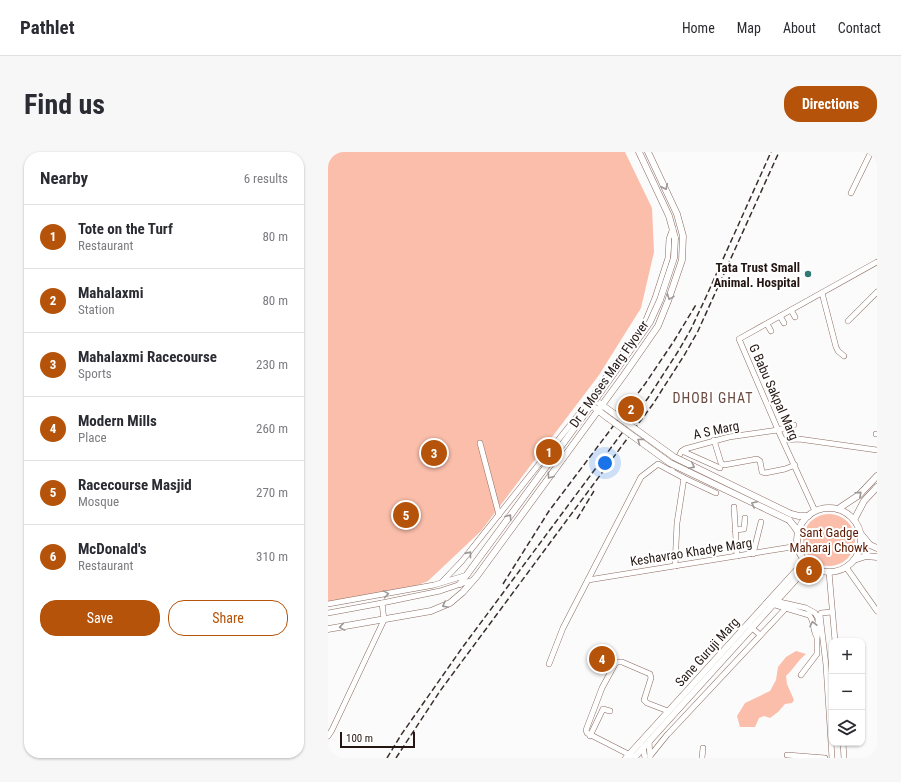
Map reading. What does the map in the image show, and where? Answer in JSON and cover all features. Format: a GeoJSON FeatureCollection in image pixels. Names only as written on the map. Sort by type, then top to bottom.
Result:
{"type":"FeatureCollection","features":[{"type":"Feature","properties":{"kind":"main road","name":"Dr E Moses Marg Flyover"},"geometry":{"type":"LineString","coordinates":[[460,584],[593,403],[650,322],[660,300],[674,258],[675,238],[670,216],[639,152]]}},
{"type":"Feature","properties":{"kind":"main road","name":"Dr E Moses Marg Flyover"},"geometry":{"type":"LineString","coordinates":[[384,620],[432,612],[450,603],[463,592],[475,578],[600,408],[658,326],[682,260],[683,236],[677,214],[648,152]]}},
{"type":"Feature","properties":{"kind":"main road"},"geometry":{"type":"LineString","coordinates":[[593,403],[674,457],[791,514],[808,516]]}},
{"type":"Feature","properties":{"kind":"main road"},"geometry":{"type":"LineString","coordinates":[[600,408],[670,463],[789,520],[798,532]]}},
{"type":"Feature","properties":{"kind":"main road"},"geometry":{"type":"LineString","coordinates":[[838,509],[859,495],[877,476]]}},
{"type":"Feature","properties":{"kind":"main road"},"geometry":{"type":"LineString","coordinates":[[854,520],[864,501],[876,488],[869,484]]}},
{"type":"Feature","properties":{"kind":"main road"},"geometry":{"type":"LineString","coordinates":[[877,548],[870,545],[860,533],[854,520],[847,513],[838,509],[827,508],[815,511],[801,523],[798,532],[798,546],[800,554],[807,563],[823,572],[839,570],[846,567],[854,560],[866,556],[877,557]]}},
{"type":"Feature","properties":{"kind":"main road"},"geometry":{"type":"LineString","coordinates":[[854,560],[860,547],[860,533]]}},
{"type":"Feature","properties":{"kind":"main road","name":"Sane Guruji Marg"},"geometry":{"type":"LineString","coordinates":[[748,628],[774,602],[807,563]]}},
{"type":"Feature","properties":{"kind":"main road","name":"Sane Guruji Marg"},"geometry":{"type":"LineString","coordinates":[[630,757],[668,711],[707,673],[807,563]]}},
{"type":"Feature","properties":{"kind":"main road"},"geometry":{"type":"LineString","coordinates":[[328,629],[384,620]]}},
{"type":"Feature","properties":{"kind":"main road","name":"Sane Guruji Marg"},"geometry":{"type":"LineString","coordinates":[[630,757],[649,741],[683,698]]}},
{"type":"Feature","properties":{"kind":"street"},"geometry":{"type":"LineString","coordinates":[[851,192],[871,152]]}},
{"type":"Feature","properties":{"kind":"street"},"geometry":{"type":"LineString","coordinates":[[442,582],[462,561],[500,515],[590,400],[646,320],[668,258],[669,239],[673,228]]}},
{"type":"Feature","properties":{"kind":"street","name":"G Babu Sakpal Marg"},"geometry":{"type":"LineString","coordinates":[[815,511],[739,339],[877,262]]}},
{"type":"Feature","properties":{"kind":"street"},"geometry":{"type":"LineString","coordinates":[[848,321],[877,292]]}},
{"type":"Feature","properties":{"kind":"street"},"geometry":{"type":"LineString","coordinates":[[822,293],[836,347],[844,356]]}},
{"type":"Feature","properties":{"kind":"street"},"geometry":{"type":"LineString","coordinates":[[791,310],[795,317]]}},
{"type":"Feature","properties":{"kind":"street"},"geometry":{"type":"LineString","coordinates":[[780,316],[784,323]]}},
{"type":"Feature","properties":{"kind":"street"},"geometry":{"type":"LineString","coordinates":[[767,324],[771,330]]}},
{"type":"Feature","properties":{"kind":"street","name":"A S Marg"},"geometry":{"type":"LineString","coordinates":[[671,471],[682,450],[684,449],[714,440],[778,430],[794,425]]}},
{"type":"Feature","properties":{"kind":"street"},"geometry":{"type":"LineString","coordinates":[[783,440],[799,439],[877,450]]}},
{"type":"Feature","properties":{"kind":"street"},"geometry":{"type":"LineString","coordinates":[[714,440],[721,463],[724,465],[756,459],[760,461],[762,472],[765,473],[785,469],[795,465]]}},
{"type":"Feature","properties":{"kind":"street"},"geometry":{"type":"LineString","coordinates":[[480,443],[500,515]]}},
{"type":"Feature","properties":{"kind":"street"},"geometry":{"type":"LineString","coordinates":[[682,450],[720,468]]}},
{"type":"Feature","properties":{"kind":"street"},"geometry":{"type":"LineString","coordinates":[[549,664],[563,628],[641,477],[658,464],[716,493]]}},
{"type":"Feature","properties":{"kind":"street"},"geometry":{"type":"LineString","coordinates":[[675,566],[677,523],[684,478]]}},
{"type":"Feature","properties":{"kind":"street"},"geometry":{"type":"LineString","coordinates":[[734,507],[737,556]]}},
{"type":"Feature","properties":{"kind":"street"},"geometry":{"type":"LineString","coordinates":[[736,530],[744,529],[745,518]]}},
{"type":"Feature","properties":{"kind":"street"},"geometry":{"type":"LineString","coordinates":[[753,554],[761,522]]}},
{"type":"Feature","properties":{"kind":"street","name":"Keshavrao Khadye Marg"},"geometry":{"type":"LineString","coordinates":[[588,580],[798,546]]}},
{"type":"Feature","properties":{"kind":"street"},"geometry":{"type":"LineString","coordinates":[[846,567],[875,602],[877,611]]}},
{"type":"Feature","properties":{"kind":"street"},"geometry":{"type":"LineString","coordinates":[[829,572],[834,638]]}},
{"type":"Feature","properties":{"kind":"street"},"geometry":{"type":"LineString","coordinates":[[328,604],[434,585],[468,573]]}},
{"type":"Feature","properties":{"kind":"street"},"geometry":{"type":"LineString","coordinates":[[328,613],[440,591],[475,578]]}},
{"type":"Feature","properties":{"kind":"street"},"geometry":{"type":"LineString","coordinates":[[774,602],[786,608],[809,615],[813,620],[815,634],[817,637]]}},
{"type":"Feature","properties":{"kind":"street"},"geometry":{"type":"LineString","coordinates":[[774,602],[806,608],[815,612],[818,618],[817,654],[801,675]]}},
{"type":"Feature","properties":{"kind":"street"},"geometry":{"type":"LineString","coordinates":[[328,736],[384,620],[382,603]]}},
{"type":"Feature","properties":{"kind":"street"},"geometry":{"type":"LineString","coordinates":[[649,757],[694,706],[786,608]]}},
{"type":"Feature","properties":{"kind":"street"},"geometry":{"type":"LineString","coordinates":[[829,694],[820,614],[832,612]]}},
{"type":"Feature","properties":{"kind":"street"},"geometry":{"type":"LineString","coordinates":[[748,628],[760,635]]}},
{"type":"Feature","properties":{"kind":"street"},"geometry":{"type":"LineString","coordinates":[[630,757],[590,736],[586,730],[602,688],[617,662],[622,662],[650,674],[651,678],[644,700],[647,703],[668,711]]}},
{"type":"Feature","properties":{"kind":"street"},"geometry":{"type":"LineString","coordinates":[[683,698],[694,706]]}},
{"type":"Feature","properties":{"kind":"street"},"geometry":{"type":"LineString","coordinates":[[590,736],[603,709],[610,711]]}},
{"type":"Feature","properties":{"kind":"street"},"geometry":{"type":"LineString","coordinates":[[830,710],[832,758]]}},
{"type":"Feature","properties":{"kind":"street"},"geometry":{"type":"LineString","coordinates":[[649,741],[649,757]]}},
{"type":"Feature","properties":{"kind":"street"},"geometry":{"type":"LineString","coordinates":[[843,746],[844,758]]}},
{"type":"Feature","properties":{"kind":"street"},"geometry":{"type":"LineString","coordinates":[[643,747],[649,757]]}},
{"type":"Feature","properties":{"kind":"street"},"geometry":{"type":"LineString","coordinates":[[702,758],[703,748]]}},
{"type":"Feature","properties":{"kind":"street"},"geometry":{"type":"LineString","coordinates":[[787,755],[824,758]]}},
{"type":"Feature","properties":{"kind":"green space"},"geometry":{"type":"Polygon","coordinates":[[[328,152],[625,152],[652,208],[654,252],[641,308],[599,375],[481,531],[428,581],[403,591],[328,606],[328,152]]]}},
{"type":"Feature","properties":{"kind":"green space","name":"Sant Gadge Maharaj Chowk"},"geometry":{"type":"Polygon","coordinates":[[[829,514],[839,516],[847,522],[853,530],[855,540],[853,550],[847,558],[839,564],[829,566],[819,564],[811,558],[805,550],[803,540],[805,530],[811,522],[819,516],[829,514]]]}},
{"type":"Feature","properties":{"kind":"green space"},"geometry":{"type":"Polygon","coordinates":[[[796,651],[806,654],[786,676],[787,684],[794,700],[792,703],[785,704],[770,718],[764,716],[759,718],[755,727],[740,727],[737,716],[745,703],[770,691],[776,680],[778,667],[786,657],[796,651]]]}},
{"type":"Feature","properties":{"kind":"railway"},"geometry":{"type":"LineString","coordinates":[[387,758],[401,735],[462,648],[648,398],[679,350],[706,297],[771,152]]}},
{"type":"Feature","properties":{"kind":"railway"},"geometry":{"type":"LineString","coordinates":[[396,758],[440,691],[653,404],[685,354],[698,331],[779,152]]}},
{"type":"Feature","properties":{"kind":"railway"},"geometry":{"type":"LineString","coordinates":[[503,584],[549,511],[645,384],[697,303]]}},
{"type":"Feature","properties":{"kind":"railway"},"geometry":{"type":"LineString","coordinates":[[577,519],[594,491]]}},
{"type":"Feature","properties":{"kind":"place","name":"Tata Trust Small Animal. Hospital"},"geometry":{"type":"Point","coordinates":[808,274]}},
{"type":"Feature","properties":{"kind":"place","name":"Mahalaxmi"},"geometry":{"type":"Point","coordinates":[631,409]}},
{"type":"Feature","properties":{"kind":"place","name":"Tote on the Turf"},"geometry":{"type":"Point","coordinates":[549,452]}},
{"type":"Feature","properties":{"kind":"place","name":"Mahalaxmi Racecourse"},"geometry":{"type":"Point","coordinates":[434,453]}},
{"type":"Feature","properties":{"kind":"place","name":"Racecourse Masjid"},"geometry":{"type":"Point","coordinates":[406,515]}},
{"type":"Feature","properties":{"kind":"place","name":"McDonald's"},"geometry":{"type":"Point","coordinates":[809,570]}},
{"type":"Feature","properties":{"kind":"place","name":"Modern Mills"},"geometry":{"type":"Point","coordinates":[602,659]}},
{"type":"Feature","properties":{"kind":"district","name":"DHOBI GHAT"},"geometry":{"type":"Point","coordinates":[713,398]}}]}
